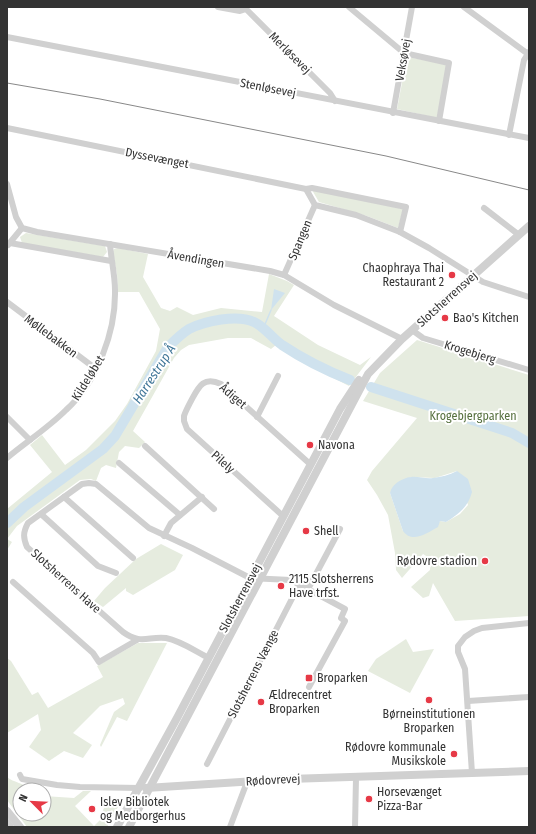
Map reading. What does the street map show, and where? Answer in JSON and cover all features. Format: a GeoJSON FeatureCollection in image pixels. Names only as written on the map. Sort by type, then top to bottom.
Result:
{"type":"FeatureCollection","features":[{"type":"Feature","properties":{"kind":"street"},"geometry":{"type":"LineString","coordinates":[[218,7],[240,11],[245,8]]}},
{"type":"Feature","properties":{"kind":"street"},"geometry":{"type":"LineString","coordinates":[[350,7],[404,53],[450,63],[439,121]]}},
{"type":"Feature","properties":{"kind":"street","name":"Veksøvej"},"geometry":{"type":"LineString","coordinates":[[393,113],[412,7]]}},
{"type":"Feature","properties":{"kind":"street"},"geometry":{"type":"LineString","coordinates":[[464,7],[528,53],[524,60],[510,135]]}},
{"type":"Feature","properties":{"kind":"street","name":"Merløsevej"},"geometry":{"type":"LineString","coordinates":[[245,8],[330,92],[335,101]]}},
{"type":"Feature","properties":{"kind":"street","name":"Stenløsevej"},"geometry":{"type":"LineString","coordinates":[[7,37],[393,113],[529,138]]}},
{"type":"Feature","properties":{"kind":"street","name":"Dyssevænget"},"geometry":{"type":"LineString","coordinates":[[7,128],[306,189],[312,188],[406,207],[400,232]]}},
{"type":"Feature","properties":{"kind":"street"},"geometry":{"type":"LineString","coordinates":[[7,184],[16,217],[22,228],[9,244],[111,261]]}},
{"type":"Feature","properties":{"kind":"street"},"geometry":{"type":"LineString","coordinates":[[306,189],[315,205],[356,215],[400,232],[430,248],[483,282],[529,296]]}},
{"type":"Feature","properties":{"kind":"street","name":"Spangen"},"geometry":{"type":"LineString","coordinates":[[284,275],[315,205]]}},
{"type":"Feature","properties":{"kind":"street"},"geometry":{"type":"LineString","coordinates":[[484,208],[519,235]]}},
{"type":"Feature","properties":{"kind":"street","name":"Slotsherrensvej"},"geometry":{"type":"LineString","coordinates":[[129,827],[368,374],[402,339],[529,226]]}},
{"type":"Feature","properties":{"kind":"street","name":"Åvendingen"},"geometry":{"type":"LineString","coordinates":[[22,228],[37,232],[270,271],[284,275],[334,305],[402,339]]}},
{"type":"Feature","properties":{"kind":"street","name":"Kildeløbet"},"geometry":{"type":"LineString","coordinates":[[7,458],[67,410],[83,391],[96,369],[109,338],[114,311],[115,288],[110,244]]}},
{"type":"Feature","properties":{"kind":"street","name":"Møllebakken"},"geometry":{"type":"LineString","coordinates":[[7,302],[96,369]]}},
{"type":"Feature","properties":{"kind":"street","name":"Krogebjerg"},"geometry":{"type":"LineString","coordinates":[[412,330],[423,338],[529,370]]}},
{"type":"Feature","properties":{"kind":"street","name":"Slotsherrensvej"},"geometry":{"type":"LineString","coordinates":[[118,827],[340,409],[361,378],[368,374]]}},
{"type":"Feature","properties":{"kind":"street","name":"Ådiget"},"geometry":{"type":"LineString","coordinates":[[257,417],[278,376]]}},
{"type":"Feature","properties":{"kind":"street","name":"Ådiget"},"geometry":{"type":"LineString","coordinates":[[192,399],[199,386],[203,383],[216,381],[310,464]]}},
{"type":"Feature","properties":{"kind":"street","name":"Pilely"},"geometry":{"type":"LineString","coordinates":[[192,399],[184,416],[187,429],[283,516]]}},
{"type":"Feature","properties":{"kind":"street"},"geometry":{"type":"LineString","coordinates":[[7,417],[30,440]]}},
{"type":"Feature","properties":{"kind":"street"},"geometry":{"type":"LineString","coordinates":[[145,446],[214,509]]}},
{"type":"Feature","properties":{"kind":"street"},"geometry":{"type":"LineString","coordinates":[[119,463],[180,515]]}},
{"type":"Feature","properties":{"kind":"street","name":"Slotsherrens Have"},"geometry":{"type":"LineString","coordinates":[[137,640],[123,632],[27,547],[24,540],[25,530],[28,523],[82,484],[96,484],[149,528],[250,578]]}},
{"type":"Feature","properties":{"kind":"street"},"geometry":{"type":"LineString","coordinates":[[64,497],[133,558]]}},
{"type":"Feature","properties":{"kind":"street"},"geometry":{"type":"LineString","coordinates":[[164,536],[171,523],[202,497]]}},
{"type":"Feature","properties":{"kind":"street"},"geometry":{"type":"LineString","coordinates":[[41,514],[98,566],[116,573]]}},
{"type":"Feature","properties":{"kind":"street"},"geometry":{"type":"LineString","coordinates":[[308,589],[340,529]]}},
{"type":"Feature","properties":{"kind":"street"},"geometry":{"type":"LineString","coordinates":[[250,578],[291,580],[346,609],[341,618],[345,621],[309,687]]}},
{"type":"Feature","properties":{"kind":"street"},"geometry":{"type":"LineString","coordinates":[[12,582],[93,653],[99,662],[137,640],[164,638],[175,641],[209,658]]}},
{"type":"Feature","properties":{"kind":"street","name":"Slotsherrens Vænge"},"geometry":{"type":"LineString","coordinates":[[207,764],[300,584]]}},
{"type":"Feature","properties":{"kind":"street"},"geometry":{"type":"LineString","coordinates":[[472,773],[465,669],[458,652],[458,646],[465,637],[482,628],[529,623]]}},
{"type":"Feature","properties":{"kind":"street"},"geometry":{"type":"LineString","coordinates":[[468,700],[529,697]]}},
{"type":"Feature","properties":{"kind":"street","name":"Rødovrevej"},"geometry":{"type":"LineString","coordinates":[[20,775],[22,779],[57,785],[80,787],[149,788],[248,782],[529,771]]}},
{"type":"Feature","properties":{"kind":"street"},"geometry":{"type":"LineString","coordinates":[[356,778],[356,827]]}},
{"type":"Feature","properties":{"kind":"street"},"geometry":{"type":"LineString","coordinates":[[230,827],[248,782]]}},
{"type":"Feature","properties":{"kind":"street"},"geometry":{"type":"LineString","coordinates":[[7,811],[20,827]]}},
{"type":"Feature","properties":{"kind":"street"},"geometry":{"type":"LineString","coordinates":[[7,823],[10,827]]}},
{"type":"Feature","properties":{"kind":"green space"},"geometry":{"type":"Polygon","coordinates":[[[407,57],[447,64],[437,118],[397,109],[407,57]]]}},
{"type":"Feature","properties":{"kind":"green space"},"geometry":{"type":"Polygon","coordinates":[[[312,190],[403,209],[398,228],[367,216],[319,202],[312,190]]]}},
{"type":"Feature","properties":{"kind":"green space"},"geometry":{"type":"Polygon","coordinates":[[[26,233],[105,246],[107,252],[103,257],[22,243],[20,237],[26,233]]]}},
{"type":"Feature","properties":{"kind":"green space"},"geometry":{"type":"Polygon","coordinates":[[[118,248],[148,254],[143,277],[161,308],[170,311],[177,307],[193,315],[221,308],[262,312],[269,274],[287,281],[294,285],[274,316],[318,345],[360,365],[371,357],[349,386],[306,364],[276,345],[271,349],[251,338],[228,338],[189,345],[181,350],[174,358],[133,431],[145,442],[139,448],[125,446],[119,452],[116,468],[106,465],[101,468],[96,481],[91,479],[80,480],[17,526],[7,539],[7,509],[52,472],[30,445],[42,435],[65,465],[86,450],[115,421],[127,404],[156,351],[160,329],[139,292],[118,292],[117,274],[113,252],[114,249],[118,248]]]}},
{"type":"Feature","properties":{"kind":"green space","name":"Krogebjergparken"},"geometry":{"type":"Polygon","coordinates":[[[417,340],[529,375],[529,616],[455,621],[433,583],[429,596],[423,598],[411,587],[430,570],[431,559],[423,554],[402,578],[396,570],[395,553],[388,515],[367,480],[372,471],[417,418],[363,401],[380,373],[417,340]],[[457,471],[435,478],[411,477],[390,493],[403,531],[438,524],[440,521],[446,522],[460,514],[468,505],[457,471]]]}},
{"type":"Feature","properties":{"kind":"green space"},"geometry":{"type":"Polygon","coordinates":[[[7,539],[12,542],[7,550],[7,539]]]}},
{"type":"Feature","properties":{"kind":"green space"},"geometry":{"type":"Polygon","coordinates":[[[161,544],[183,555],[175,570],[133,595],[126,591],[126,588],[103,607],[94,601],[105,588],[136,559],[161,544]]]}},
{"type":"Feature","properties":{"kind":"green space"},"geometry":{"type":"Polygon","coordinates":[[[406,639],[413,652],[434,649],[410,693],[368,671],[376,659],[406,639]]]}},
{"type":"Feature","properties":{"kind":"green space"},"geometry":{"type":"Polygon","coordinates":[[[138,643],[167,643],[127,721],[117,717],[101,747],[100,745],[114,712],[125,704],[123,698],[100,706],[73,733],[92,745],[83,758],[64,751],[49,761],[29,747],[41,730],[38,714],[7,733],[7,658],[11,661],[32,695],[38,692],[48,708],[103,677],[97,666],[138,643]]]}},
{"type":"Feature","properties":{"kind":"green space"},"geometry":{"type":"Polygon","coordinates":[[[7,777],[17,782],[12,782],[12,807],[7,800],[7,777]]]}},
{"type":"Feature","properties":{"kind":"green space"},"geometry":{"type":"Polygon","coordinates":[[[83,791],[91,791],[75,806],[94,826],[105,815],[103,810],[108,800],[123,798],[107,827],[27,827],[23,822],[52,822],[52,797],[74,798],[83,791]]]}},
{"type":"Feature","properties":{"kind":"water"},"geometry":{"type":"Polygon","coordinates":[[[274,289],[285,293],[271,310],[274,289]]]}},
{"type":"Feature","properties":{"kind":"water"},"geometry":{"type":"Polygon","coordinates":[[[457,471],[468,479],[472,492],[465,506],[451,519],[446,522],[440,521],[438,527],[420,536],[411,537],[407,535],[403,531],[390,493],[393,487],[401,480],[408,478],[433,478],[445,476],[457,471]]]}},
{"type":"Feature","properties":{"kind":"waterway"},"geometry":{"type":"LineString","coordinates":[[263,329],[271,310]]}},
{"type":"Feature","properties":{"kind":"waterway","name":"Harrestrup Å"},"geometry":{"type":"LineString","coordinates":[[7,523],[24,507],[103,449],[115,436],[168,347],[183,333],[196,326],[212,321],[230,319],[254,322],[290,350],[315,364],[350,380]]}},
{"type":"Feature","properties":{"kind":"waterway","name":"Harrestrup Å"},"geometry":{"type":"LineString","coordinates":[[371,387],[512,433],[529,443]]}},
{"type":"Feature","properties":{"kind":"tram line"},"geometry":{"type":"LineString","coordinates":[[7,83],[100,99],[386,156],[529,190]]}},
{"type":"Feature","properties":{"kind":"place","name":"Chaophraya Thai Restaurant 2"},"geometry":{"type":"Point","coordinates":[452,275]}},
{"type":"Feature","properties":{"kind":"place","name":"Bao's Kitchen"},"geometry":{"type":"Point","coordinates":[445,318]}},
{"type":"Feature","properties":{"kind":"place","name":"Navona"},"geometry":{"type":"Point","coordinates":[310,445]}},
{"type":"Feature","properties":{"kind":"place","name":"Shell"},"geometry":{"type":"Point","coordinates":[306,531]}},
{"type":"Feature","properties":{"kind":"place","name":"Rødovre stadion"},"geometry":{"type":"Point","coordinates":[485,561]}},
{"type":"Feature","properties":{"kind":"place","name":"2115 Slotsherrens Have trfst."},"geometry":{"type":"Point","coordinates":[281,586]}},
{"type":"Feature","properties":{"kind":"place","name":"Broparken"},"geometry":{"type":"Point","coordinates":[309,678]}},
{"type":"Feature","properties":{"kind":"place","name":"Børneinstitutionen Broparken"},"geometry":{"type":"Point","coordinates":[429,700]}},
{"type":"Feature","properties":{"kind":"place","name":"Ældrecentret Broparken"},"geometry":{"type":"Point","coordinates":[261,702]}},
{"type":"Feature","properties":{"kind":"place","name":"Rødovre kommunale Musikskole"},"geometry":{"type":"Point","coordinates":[454,754]}},
{"type":"Feature","properties":{"kind":"place","name":"Horsevænget Pizza-Bar"},"geometry":{"type":"Point","coordinates":[369,799]}},
{"type":"Feature","properties":{"kind":"place","name":"Islev Bibliotek og Medborgerhus"},"geometry":{"type":"Point","coordinates":[92,809]}}]}
